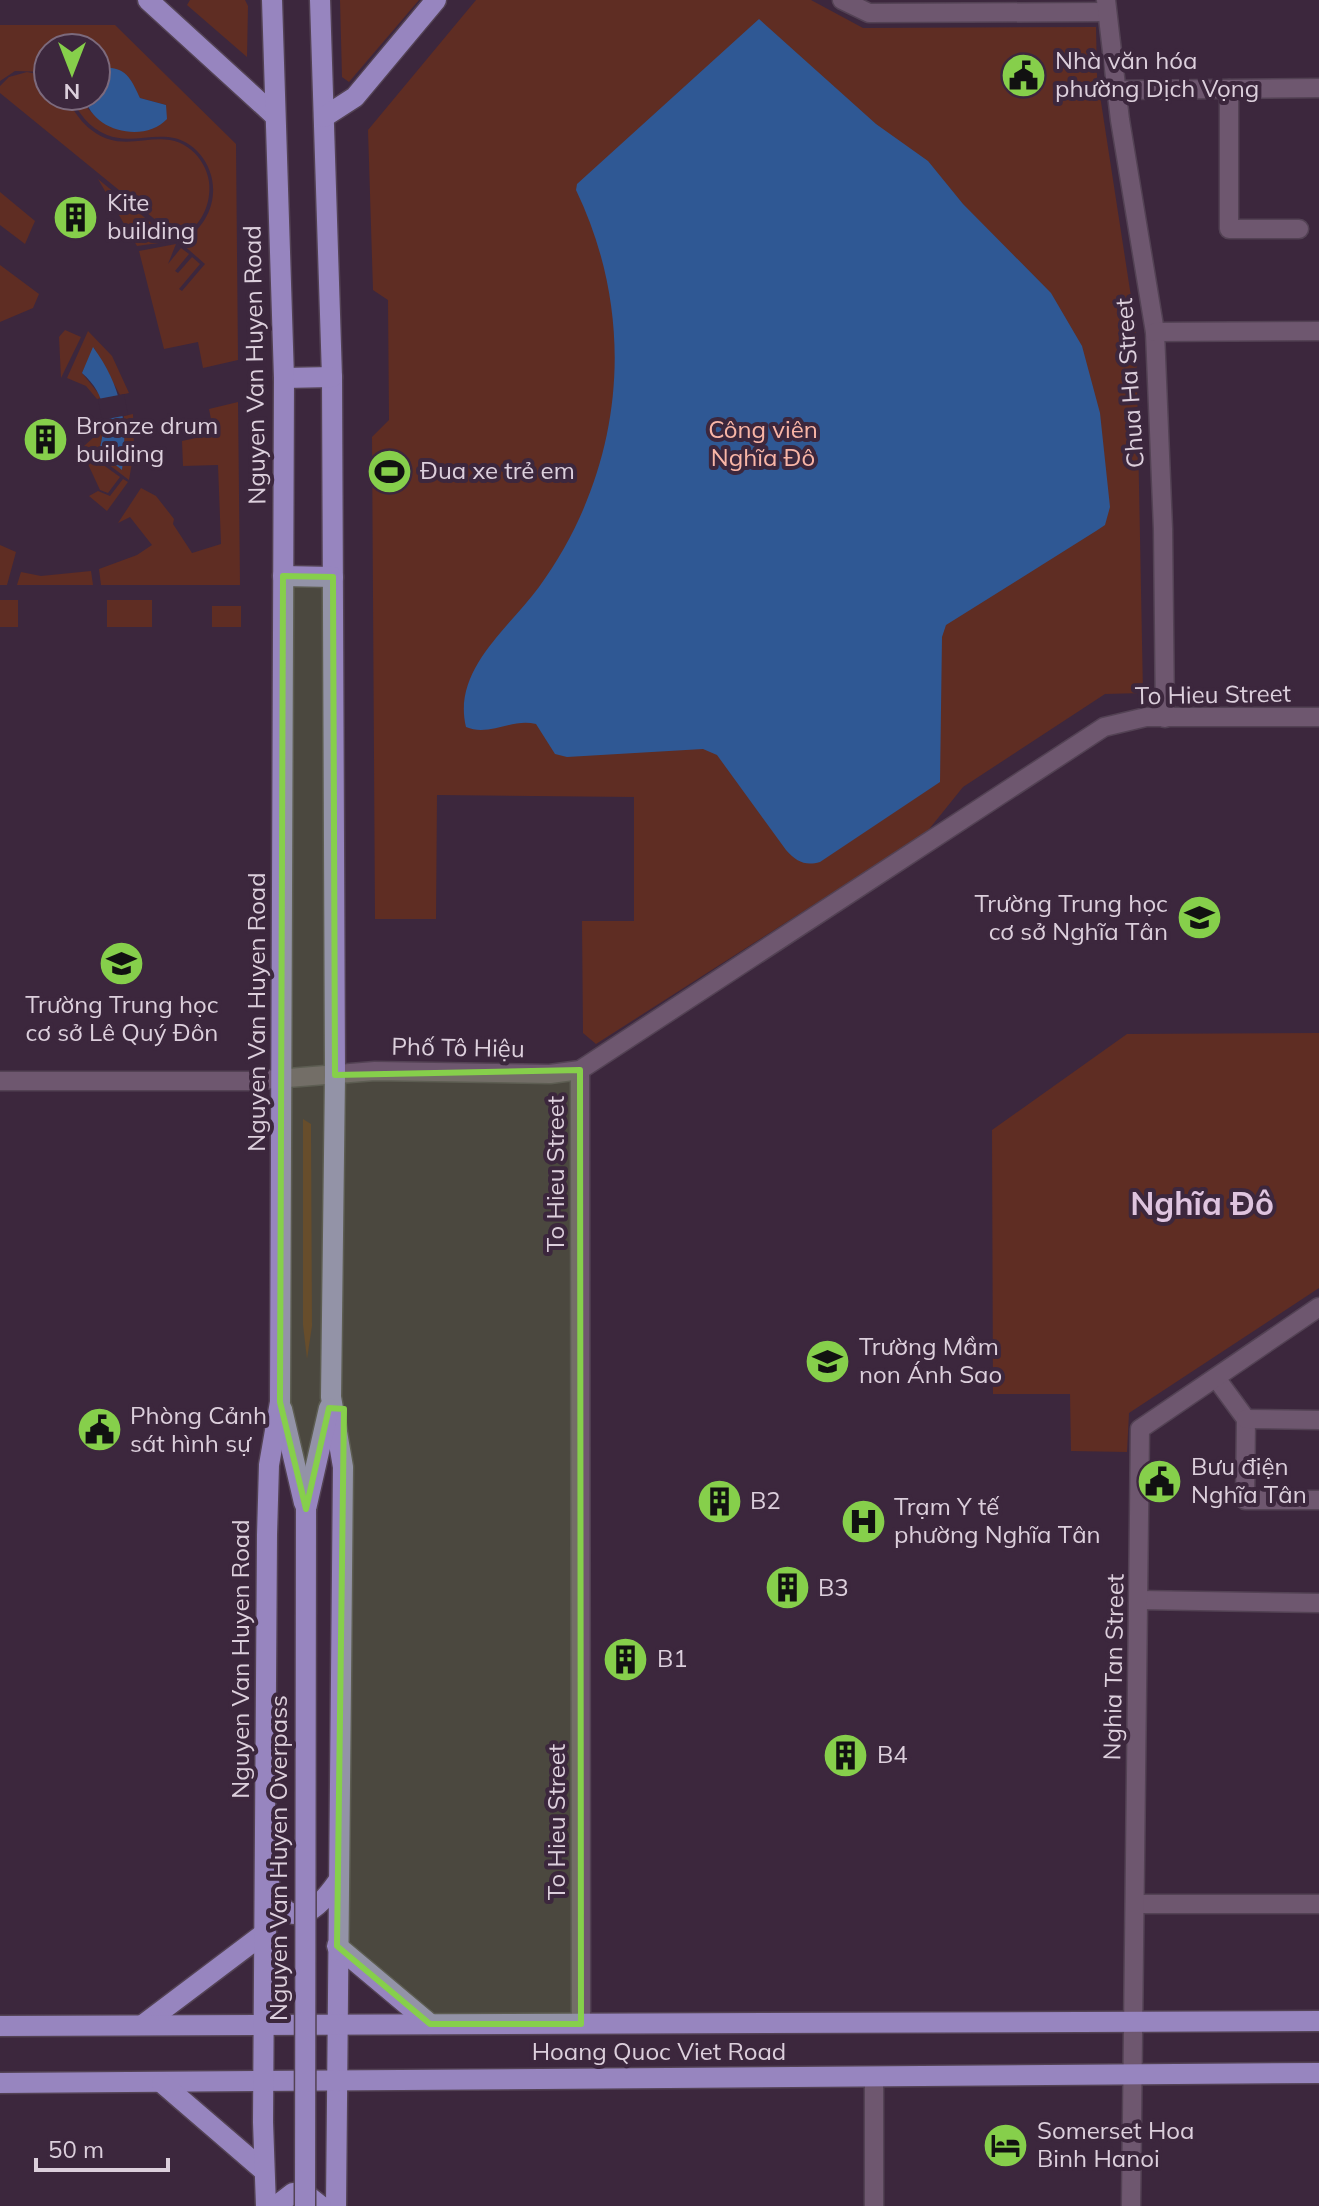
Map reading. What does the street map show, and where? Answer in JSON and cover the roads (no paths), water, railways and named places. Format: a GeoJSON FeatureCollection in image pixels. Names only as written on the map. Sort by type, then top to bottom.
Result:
{"type":"FeatureCollection","features":[{"type":"Feature","properties":{"kind":"main road"},"geometry":{"type":"LineString","coordinates":[[148,0],[275,116]]}},
{"type":"Feature","properties":{"kind":"main road","name":"Nguyen Van Huyen Road"},"geometry":{"type":"LineString","coordinates":[[266,2206],[263,2083],[269,1465],[280,1402],[283,1080],[284,378],[272,0]]}},
{"type":"Feature","properties":{"kind":"main road"},"geometry":{"type":"LineString","coordinates":[[320,0],[332,377],[335,1075],[331,1397],[343,1467],[335,2024],[336,2206]]}},
{"type":"Feature","properties":{"kind":"main road"},"geometry":{"type":"LineString","coordinates":[[324,117],[355,97],[436,0]]}},
{"type":"Feature","properties":{"kind":"main road"},"geometry":{"type":"LineString","coordinates":[[284,378],[332,377]]}},
{"type":"Feature","properties":{"kind":"main road"},"geometry":{"type":"LineString","coordinates":[[283,576],[333,577]]}},
{"type":"Feature","properties":{"kind":"main road"},"geometry":{"type":"LineString","coordinates":[[306,1509],[331,1397]]}},
{"type":"Feature","properties":{"kind":"main road"},"geometry":{"type":"LineString","coordinates":[[280,1402],[306,1509]]}},
{"type":"Feature","properties":{"kind":"main road","name":"Nguyen Van Huyen Overpass"},"geometry":{"type":"LineString","coordinates":[[305,2206],[306,1509]]}},
{"type":"Feature","properties":{"kind":"main road"},"geometry":{"type":"LineString","coordinates":[[267,1878],[274,1898],[284,1910],[294,1915],[308,1914],[318,1908],[338,1881]]}},
{"type":"Feature","properties":{"kind":"main road"},"geometry":{"type":"LineString","coordinates":[[144,2024],[266,1932]]}},
{"type":"Feature","properties":{"kind":"main road"},"geometry":{"type":"LineString","coordinates":[[337,1946],[430,2024]]}},
{"type":"Feature","properties":{"kind":"main road","name":"Hoang Quoc Viet Road"},"geometry":{"type":"LineString","coordinates":[[0,2026],[1319,2021]]}},
{"type":"Feature","properties":{"kind":"main road","name":"Hoang Quoc Viet Road"},"geometry":{"type":"LineString","coordinates":[[0,2083],[1319,2073]]}},
{"type":"Feature","properties":{"kind":"main road"},"geometry":{"type":"LineString","coordinates":[[162,2083],[263,2170]]}},
{"type":"Feature","properties":{"kind":"main road"},"geometry":{"type":"LineString","coordinates":[[276,2206],[293,2193],[307,2195],[321,2206]]}},
{"type":"Feature","properties":{"kind":"street"},"geometry":{"type":"LineString","coordinates":[[842,0],[869,13],[1106,6]]}},
{"type":"Feature","properties":{"kind":"street","name":"Chua Ha Street"},"geometry":{"type":"LineString","coordinates":[[1106,6],[1116,90],[1155,332],[1163,529],[1165,718]]}},
{"type":"Feature","properties":{"kind":"street"},"geometry":{"type":"LineString","coordinates":[[1116,90],[1319,88]]}},
{"type":"Feature","properties":{"kind":"street"},"geometry":{"type":"LineString","coordinates":[[1229,89],[1229,229],[1299,229]]}},
{"type":"Feature","properties":{"kind":"street"},"geometry":{"type":"LineString","coordinates":[[1155,332],[1319,331]]}},
{"type":"Feature","properties":{"kind":"street","name":"To Hieu Street"},"geometry":{"type":"LineString","coordinates":[[581,2024],[580,1070],[1092,734],[1131,719],[1319,717]]}},
{"type":"Feature","properties":{"kind":"street","name":"Phố Tô Hiệu"},"geometry":{"type":"LineString","coordinates":[[0,1081],[283,1080],[375,1071],[550,1074],[580,1070]]}},
{"type":"Feature","properties":{"kind":"street","name":"Nghia Tan Street"},"geometry":{"type":"LineString","coordinates":[[1131,2206],[1140,1429],[1319,1307]]}},
{"type":"Feature","properties":{"kind":"street"},"geometry":{"type":"LineString","coordinates":[[1216,1378],[1246,1419],[1245,1500],[1319,1500]]}},
{"type":"Feature","properties":{"kind":"street"},"geometry":{"type":"LineString","coordinates":[[1246,1419],[1319,1420]]}},
{"type":"Feature","properties":{"kind":"street"},"geometry":{"type":"LineString","coordinates":[[1140,1600],[1319,1603]]}},
{"type":"Feature","properties":{"kind":"street"},"geometry":{"type":"LineString","coordinates":[[1135,1904],[1319,1904]]}},
{"type":"Feature","properties":{"kind":"street"},"geometry":{"type":"LineString","coordinates":[[874,2077],[874,2206]]}},
{"type":"Feature","properties":{"kind":"water"},"geometry":{"type":"Polygon","coordinates":[[[759,19],[876,124],[928,161],[963,204],[1051,293],[1082,346],[1100,413],[1110,507],[1105,525],[946,625],[942,637],[940,782],[820,862],[810,864],[798,860],[786,850],[717,755],[703,749],[567,757],[555,754],[536,724],[518,723],[483,730],[466,727],[464,706],[467,687],[475,668],[539,587],[568,542],[590,494],[605,445],[613,394],[614,342],[609,291],[596,240],[576,190],[577,184],[759,19]]]}},
{"type":"Feature","properties":{"kind":"water"},"geometry":{"type":"Polygon","coordinates":[[[112,68],[123,72],[140,98],[166,105],[167,119],[145,131],[119,130],[92,112],[112,112],[112,68]]]}},
{"type":"Feature","properties":{"kind":"water"},"geometry":{"type":"Polygon","coordinates":[[[93,347],[103,361],[121,406],[124,437],[122,470],[99,452],[103,409],[97,391],[82,373],[93,347]]]}},
{"type":"Feature","properties":{"kind":"place","name":"Nhà văn hóa phường Dịch Vọng"},"geometry":{"type":"Point","coordinates":[1024,75]}},
{"type":"Feature","properties":{"kind":"place","name":"Kite building"},"geometry":{"type":"Point","coordinates":[76,217]}},
{"type":"Feature","properties":{"kind":"place","name":"Bronze drum building"},"geometry":{"type":"Point","coordinates":[45,440]}},
{"type":"Feature","properties":{"kind":"place","name":"Đua xe trẻ em"},"geometry":{"type":"Point","coordinates":[389,471]}},
{"type":"Feature","properties":{"kind":"place","name":"Trường Trung học cơ sở Nghĩa Tân"},"geometry":{"type":"Point","coordinates":[1199,918]}},
{"type":"Feature","properties":{"kind":"place","name":"Trường Trung học cơ sở Lê Quý Đôn"},"geometry":{"type":"Point","coordinates":[122,963]}},
{"type":"Feature","properties":{"kind":"place","name":"Trường Mầm non Ánh Sao"},"geometry":{"type":"Point","coordinates":[828,1361]}},
{"type":"Feature","properties":{"kind":"place","name":"Phòng Cảnh sát hình sự"},"geometry":{"type":"Point","coordinates":[99,1430]}},
{"type":"Feature","properties":{"kind":"place","name":"Bưu điện Nghĩa Tân"},"geometry":{"type":"Point","coordinates":[1160,1481]}},
{"type":"Feature","properties":{"kind":"place","name":"B2"},"geometry":{"type":"Point","coordinates":[719,1501]}},
{"type":"Feature","properties":{"kind":"place","name":"Trạm Y tế phường Nghĩa Tân"},"geometry":{"type":"Point","coordinates":[863,1521]}},
{"type":"Feature","properties":{"kind":"place","name":"B3"},"geometry":{"type":"Point","coordinates":[787,1588]}},
{"type":"Feature","properties":{"kind":"place","name":"B1"},"geometry":{"type":"Point","coordinates":[626,1659]}},
{"type":"Feature","properties":{"kind":"place","name":"B4"},"geometry":{"type":"Point","coordinates":[846,1755]}},
{"type":"Feature","properties":{"kind":"place","name":"Somerset Hoa Binh Hanoi"},"geometry":{"type":"Point","coordinates":[1006,2145]}},
{"type":"Feature","properties":{"kind":"district","name":"Nghĩa Đô"},"geometry":{"type":"Point","coordinates":[1202,1204]}},
{"type":"Feature","properties":{"kind":"park label","name":"Công viên Nghĩa Đô"},"geometry":{"type":"Point","coordinates":[763,444]}}]}
